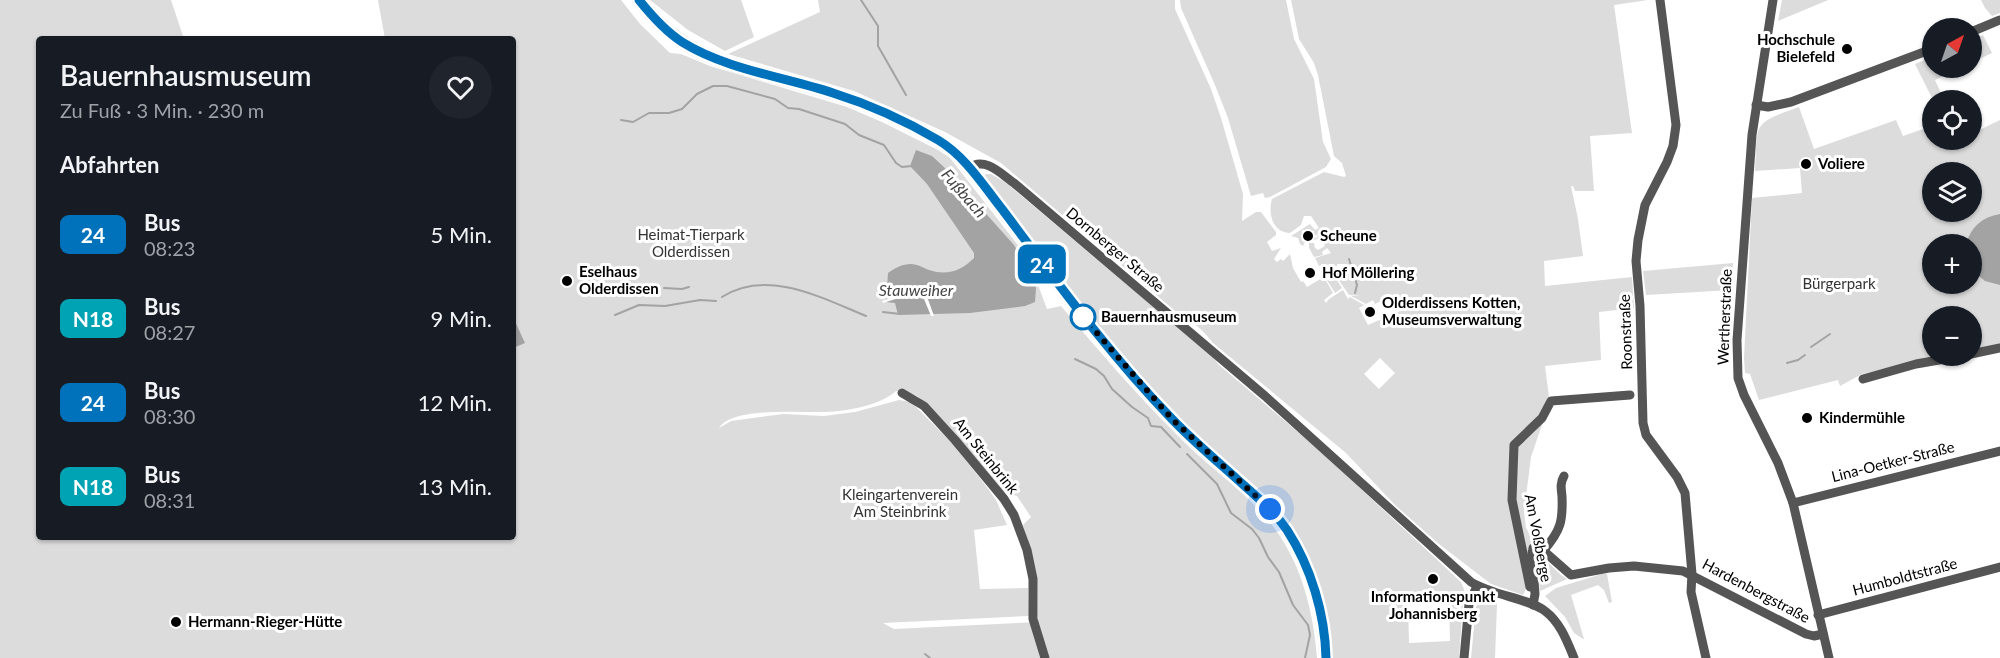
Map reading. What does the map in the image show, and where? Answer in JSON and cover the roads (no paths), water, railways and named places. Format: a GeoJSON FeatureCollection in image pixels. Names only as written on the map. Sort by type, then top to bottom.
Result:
{"type":"FeatureCollection","features":[{"type":"Feature","properties":{"kind":"main road"},"geometry":{"type":"LineString","coordinates":[[639,0],[664,28],[695,49],[723,61],[860,103],[939,141],[953,151],[969,168],[1076,309],[1122,364],[1180,427],[1261,500],[1286,529],[1302,556],[1312,581],[1326,658]]}},
{"type":"Feature","properties":{"kind":"street","name":"Roonstraße"},"geometry":{"type":"LineString","coordinates":[[1660,0],[1676,125],[1673,146],[1667,162],[1645,205],[1638,240],[1636,261],[1644,423],[1646,435],[1677,477],[1685,493],[1692,574],[1691,592],[1706,658]]}},
{"type":"Feature","properties":{"kind":"street","name":"Wertherstraße"},"geometry":{"type":"LineString","coordinates":[[1773,0],[1752,135],[1737,340],[1738,378],[1744,395],[1778,463],[1793,503],[1829,658]]}},
{"type":"Feature","properties":{"kind":"street"},"geometry":{"type":"LineString","coordinates":[[1982,27],[2000,20]]}},
{"type":"Feature","properties":{"kind":"street"},"geometry":{"type":"LineString","coordinates":[[1756,105],[1768,107],[1791,102],[1922,53]]}},
{"type":"Feature","properties":{"kind":"street","name":"Dornberger Straße"},"geometry":{"type":"LineString","coordinates":[[969,168],[976,164],[985,164],[1014,183],[1265,396],[1477,586],[1533,605],[1547,613],[1558,626],[1574,658]]}},
{"type":"Feature","properties":{"kind":"street"},"geometry":{"type":"LineString","coordinates":[[1982,352],[2000,348]]}},
{"type":"Feature","properties":{"kind":"street"},"geometry":{"type":"LineString","coordinates":[[1863,379],[1888,376],[1925,366]]}},
{"type":"Feature","properties":{"kind":"street","name":"Am Steinbrink"},"geometry":{"type":"LineString","coordinates":[[902,393],[924,406],[1004,499],[1014,515],[1027,550],[1033,579],[1033,619],[1045,658]]}},
{"type":"Feature","properties":{"kind":"street","name":"Am Voßberge"},"geometry":{"type":"LineString","coordinates":[[1535,594],[1529,584],[1512,500],[1514,445],[1542,418],[1551,401],[1630,395]]}},
{"type":"Feature","properties":{"kind":"street","name":"Lina-Oetker-Straße"},"geometry":{"type":"LineString","coordinates":[[1793,503],[2000,451]]}},
{"type":"Feature","properties":{"kind":"street"},"geometry":{"type":"LineString","coordinates":[[1533,605],[1535,594],[1532,554],[1556,536],[1560,527],[1561,483],[1564,476]]}},
{"type":"Feature","properties":{"kind":"street","name":"Hardenbergstraße"},"geometry":{"type":"LineString","coordinates":[[1539,548],[1571,575],[1634,566],[1664,568],[1692,574],[1806,634],[1814,636],[1823,634]]}},
{"type":"Feature","properties":{"kind":"street","name":"Humboldtstraße"},"geometry":{"type":"LineString","coordinates":[[1818,615],[2000,567]]}},
{"type":"Feature","properties":{"kind":"street"},"geometry":{"type":"LineString","coordinates":[[1464,658],[1469,604],[1477,586]]}},
{"type":"Feature","properties":{"kind":"water","name":"Stauweiher"},"geometry":{"type":"Polygon","coordinates":[[[916,150],[932,156],[946,169],[1014,245],[1027,266],[1036,288],[1035,302],[1025,306],[970,313],[898,315],[895,303],[886,302],[888,273],[896,268],[913,264],[936,272],[948,272],[959,269],[974,258],[974,253],[927,184],[910,166],[916,150]]]}},
{"type":"Feature","properties":{"kind":"water"},"geometry":{"type":"Polygon","coordinates":[[[2000,214],[2000,285],[1982,278],[1982,234],[1971,234],[1978,224],[2000,214]]]}},
{"type":"Feature","properties":{"kind":"water"},"geometry":{"type":"Polygon","coordinates":[[[516,324],[525,343],[516,347],[516,324]]]}},
{"type":"Feature","properties":{"kind":"waterway"},"geometry":{"type":"LineString","coordinates":[[861,0],[878,26],[878,46],[906,95]]}},
{"type":"Feature","properties":{"kind":"waterway","name":"Fußbach"},"geometry":{"type":"LineString","coordinates":[[621,120],[633,122],[649,113],[669,113],[682,109],[697,94],[713,86],[727,86],[775,99],[788,108],[799,109],[845,124],[859,135],[884,145],[896,163],[902,167],[912,166]]}},
{"type":"Feature","properties":{"kind":"waterway"},"geometry":{"type":"LineString","coordinates":[[1349,259],[1357,285],[1355,293]]}},
{"type":"Feature","properties":{"kind":"waterway"},"geometry":{"type":"LineString","coordinates":[[722,297],[739,289],[757,285],[776,286],[813,294],[866,316]]}},
{"type":"Feature","properties":{"kind":"waterway"},"geometry":{"type":"LineString","coordinates":[[664,288],[689,287]]}},
{"type":"Feature","properties":{"kind":"waterway"},"geometry":{"type":"LineString","coordinates":[[615,315],[639,305],[665,306],[700,300],[716,301]]}},
{"type":"Feature","properties":{"kind":"waterway"},"geometry":{"type":"LineString","coordinates":[[883,312],[900,314]]}},
{"type":"Feature","properties":{"kind":"waterway"},"geometry":{"type":"LineString","coordinates":[[1811,347],[1830,334]]}},
{"type":"Feature","properties":{"kind":"waterway"},"geometry":{"type":"LineString","coordinates":[[1787,363],[1805,355]]}},
{"type":"Feature","properties":{"kind":"waterway","name":"Fußbach"},"geometry":{"type":"LineString","coordinates":[[1075,359],[1096,369],[1104,376],[1112,389],[1148,418],[1151,426],[1161,427],[1180,447]]}},
{"type":"Feature","properties":{"kind":"waterway","name":"Fußbach"},"geometry":{"type":"LineString","coordinates":[[1187,454],[1217,484],[1231,513],[1252,529],[1279,572],[1293,605],[1308,625],[1310,635],[1305,658]]}},
{"type":"Feature","properties":{"kind":"waterway"},"geometry":{"type":"LineString","coordinates":[[925,654],[930,658]]}},
{"type":"Feature","properties":{"kind":"place","name":"Hochschule Bielefeld"},"geometry":{"type":"Point","coordinates":[1847,49]}},
{"type":"Feature","properties":{"kind":"place","name":"Voliere"},"geometry":{"type":"Point","coordinates":[1806,164]}},
{"type":"Feature","properties":{"kind":"place","name":"Scheune"},"geometry":{"type":"Point","coordinates":[1308,236]}},
{"type":"Feature","properties":{"kind":"place","name":"Hof Möllering"},"geometry":{"type":"Point","coordinates":[1310,273]}},
{"type":"Feature","properties":{"kind":"place","name":"Eselhaus Olderdissen"},"geometry":{"type":"Point","coordinates":[567,281]}},
{"type":"Feature","properties":{"kind":"place","name":"Olderdissens Kotten, Museumsverwaltung"},"geometry":{"type":"Point","coordinates":[1370,312]}},
{"type":"Feature","properties":{"kind":"place","name":"Bauernhausmuseum"},"geometry":{"type":"Point","coordinates":[1083,317]}},
{"type":"Feature","properties":{"kind":"place","name":"Kindermühle"},"geometry":{"type":"Point","coordinates":[1807,418]}},
{"type":"Feature","properties":{"kind":"place","name":"Informationspunkt Johannisberg"},"geometry":{"type":"Point","coordinates":[1433,579]}},
{"type":"Feature","properties":{"kind":"place","name":"Hermann-Rieger-Hütte"},"geometry":{"type":"Point","coordinates":[176,622]}},
{"type":"Feature","properties":{"kind":"park label","name":"Heimat-Tierpark Olderdissen"},"geometry":{"type":"Point","coordinates":[691,244]}},
{"type":"Feature","properties":{"kind":"park label","name":"Bürgerpark"},"geometry":{"type":"Point","coordinates":[1839,284]}},
{"type":"Feature","properties":{"kind":"park label","name":"Kleingartenverein Am Steinbrink"},"geometry":{"type":"Point","coordinates":[900,504]}}]}
